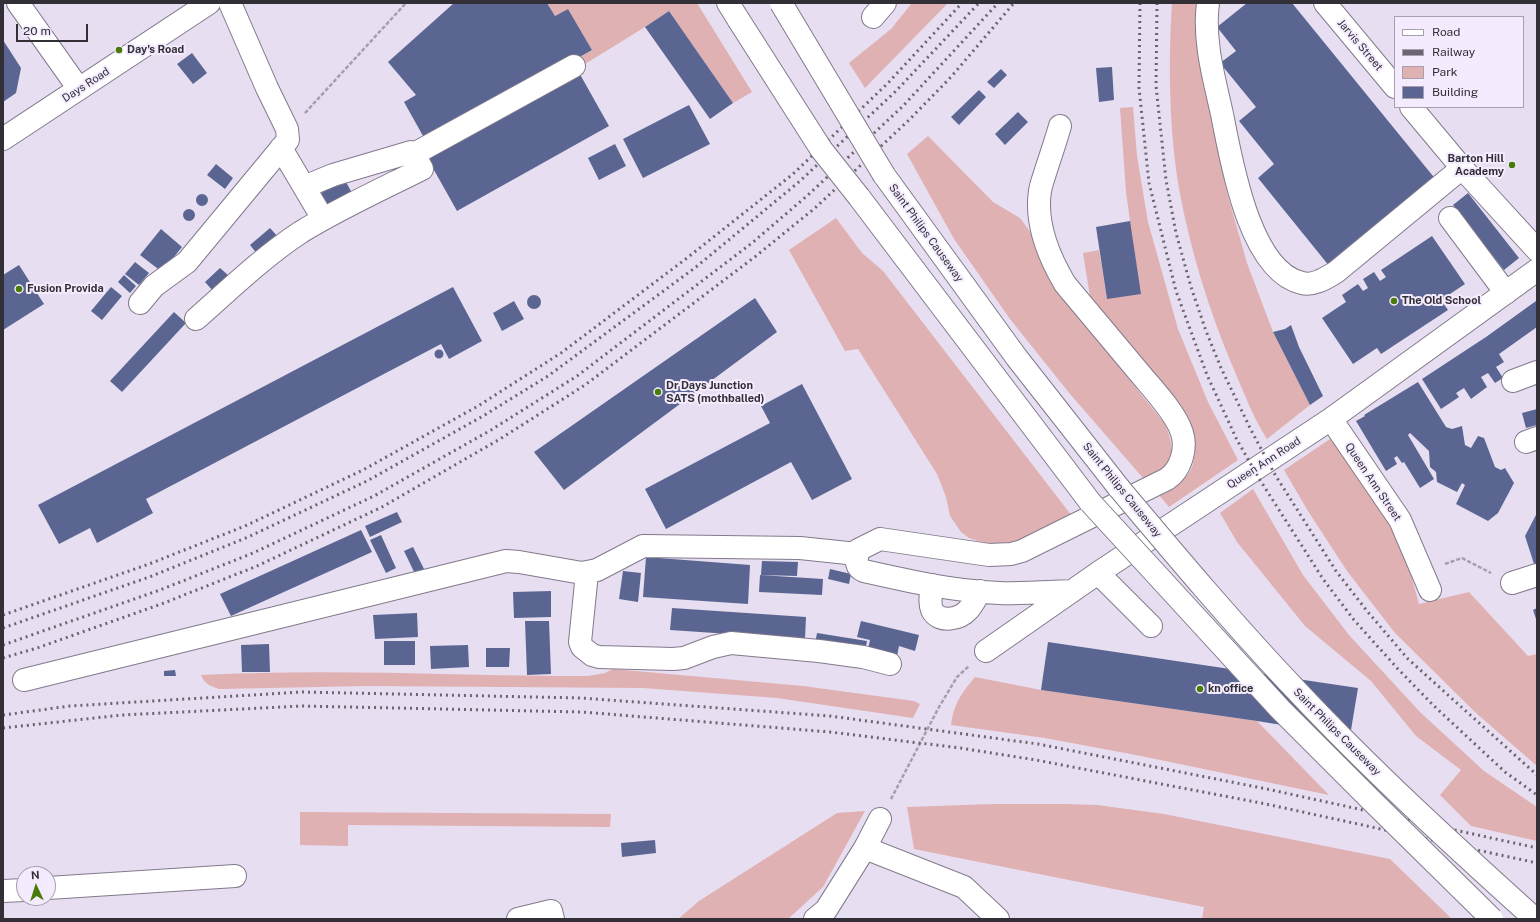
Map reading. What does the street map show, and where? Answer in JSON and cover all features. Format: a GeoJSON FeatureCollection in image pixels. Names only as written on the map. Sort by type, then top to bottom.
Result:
{"type":"FeatureCollection","features":[{"type":"Feature","properties":{"kind":"main road"},"geometry":{"type":"LineString","coordinates":[[18,3],[80,89]]}},
{"type":"Feature","properties":{"kind":"main road","name":"Days Road"},"geometry":{"type":"LineString","coordinates":[[3,139],[209,3]]}},
{"type":"Feature","properties":{"kind":"main road"},"geometry":{"type":"LineString","coordinates":[[230,3],[267,88],[284,139],[304,187],[323,219]]}},
{"type":"Feature","properties":{"kind":"main road","name":"Saint Philips Causeway"},"geometry":{"type":"LineString","coordinates":[[781,3],[884,175],[1017,358],[1119,488],[1212,597],[1296,691],[1382,777],[1534,919]]}},
{"type":"Feature","properties":{"kind":"main road"},"geometry":{"type":"LineString","coordinates":[[1208,3],[1206,18],[1208,45],[1235,180],[1242,205],[1252,228],[1268,257],[1280,271],[1290,278],[1303,283],[1317,282],[1336,272],[1462,168]]}},
{"type":"Feature","properties":{"kind":"main road","name":"Jarvis Street"},"geometry":{"type":"LineString","coordinates":[[1325,3],[1394,86]]}},
{"type":"Feature","properties":{"kind":"main road"},"geometry":{"type":"LineString","coordinates":[[734,8],[821,150],[859,197],[1090,502],[1280,709],[1492,919]]}},
{"type":"Feature","properties":{"kind":"main road"},"geometry":{"type":"LineString","coordinates":[[304,187],[359,166],[411,152],[414,154],[574,66]]}},
{"type":"Feature","properties":{"kind":"main road"},"geometry":{"type":"LineString","coordinates":[[1412,108],[1462,168],[1537,250]]}},
{"type":"Feature","properties":{"kind":"main road"},"geometry":{"type":"LineString","coordinates":[[1060,126],[1040,189],[1039,200],[1044,237],[1055,266],[1066,284],[1162,400],[1180,426],[1184,439],[1179,466],[1167,479],[1022,551],[994,556],[880,538],[858,550],[857,565],[861,570],[912,582],[980,591],[1000,593],[1072,591]]}},
{"type":"Feature","properties":{"kind":"main road"},"geometry":{"type":"LineString","coordinates":[[140,303],[154,286],[187,262],[284,139]]}},
{"type":"Feature","properties":{"kind":"main road"},"geometry":{"type":"LineString","coordinates":[[196,319],[245,274],[273,252],[323,219],[422,168],[414,154]]}},
{"type":"Feature","properties":{"kind":"main road"},"geometry":{"type":"LineString","coordinates":[[1450,218],[1506,293]]}},
{"type":"Feature","properties":{"kind":"main road","name":"Queen Ann Road"},"geometry":{"type":"LineString","coordinates":[[986,651],[1098,573],[1331,419],[1537,270]]}},
{"type":"Feature","properties":{"kind":"main road"},"geometry":{"type":"LineString","coordinates":[[1513,381],[1537,372]]}},
{"type":"Feature","properties":{"kind":"main road","name":"Queen Ann Street"},"geometry":{"type":"LineString","coordinates":[[1331,419],[1400,520],[1426,581]]}},
{"type":"Feature","properties":{"kind":"main road"},"geometry":{"type":"LineString","coordinates":[[24,680],[503,562],[519,562],[587,573],[597,570],[640,547],[647,546],[800,548],[857,554]]}},
{"type":"Feature","properties":{"kind":"main road"},"geometry":{"type":"LineString","coordinates":[[587,573],[580,642],[582,647],[595,656],[611,658],[684,658],[713,647],[731,643],[863,657],[890,664]]}},
{"type":"Feature","properties":{"kind":"main road"},"geometry":{"type":"LineString","coordinates":[[1098,573],[1151,626]]}},
{"type":"Feature","properties":{"kind":"main road"},"geometry":{"type":"LineString","coordinates":[[1512,583],[1537,576]]}},
{"type":"Feature","properties":{"kind":"main road"},"geometry":{"type":"LineString","coordinates":[[932,585],[930,599],[932,610],[937,615],[946,618],[954,618],[964,614],[972,606],[980,591]]}},
{"type":"Feature","properties":{"kind":"main road"},"geometry":{"type":"LineString","coordinates":[[815,919],[826,910],[865,848],[880,819]]}},
{"type":"Feature","properties":{"kind":"main road"},"geometry":{"type":"LineString","coordinates":[[865,848],[964,887],[998,919]]}},
{"type":"Feature","properties":{"kind":"main road"},"geometry":{"type":"LineString","coordinates":[[56,887],[235,876]]}},
{"type":"Feature","properties":{"kind":"main road"},"geometry":{"type":"LineString","coordinates":[[3,891],[16,890]]}},
{"type":"Feature","properties":{"kind":"main road"},"geometry":{"type":"LineString","coordinates":[[518,919],[552,911],[553,919]]}},
{"type":"Feature","properties":{"kind":"path"},"geometry":{"type":"LineString","coordinates":[[284,139],[294,126],[406,3]]}},
{"type":"Feature","properties":{"kind":"path"},"geometry":{"type":"LineString","coordinates":[[1426,581],[1462,558],[1512,583]]}},
{"type":"Feature","properties":{"kind":"path"},"geometry":{"type":"LineString","coordinates":[[880,819],[957,676],[986,651]]}},
{"type":"Feature","properties":{"kind":"green space"},"geometry":{"type":"Polygon","coordinates":[[[547,3],[697,3],[752,92],[733,103],[669,11],[577,69],[573,61],[592,50],[568,9],[555,16],[547,3]]]}},
{"type":"Feature","properties":{"kind":"green space"},"geometry":{"type":"Polygon","coordinates":[[[912,3],[948,3],[865,88],[849,63],[891,29],[912,3]]]}},
{"type":"Feature","properties":{"kind":"green space"},"geometry":{"type":"Polygon","coordinates":[[[1172,3],[1202,3],[1210,109],[1227,193],[1247,263],[1273,332],[1310,405],[1267,439],[1248,403],[1216,323],[1195,259],[1184,216],[1176,171],[1170,98],[1172,3]]]}},
{"type":"Feature","properties":{"kind":"green space"},"geometry":{"type":"Polygon","coordinates":[[[1133,107],[1137,156],[1148,222],[1178,329],[1208,402],[1238,460],[1169,507],[1158,494],[1173,487],[1185,478],[1192,466],[1194,450],[1091,303],[1083,253],[1099,250],[1107,299],[1130,221],[1126,192],[1120,108],[1133,107]]]}},
{"type":"Feature","properties":{"kind":"green space"},"geometry":{"type":"Polygon","coordinates":[[[928,136],[993,202],[1020,218],[1034,237],[1070,306],[1165,424],[1171,442],[1170,457],[1162,469],[1147,480],[1143,478],[1070,394],[1010,319],[954,239],[907,154],[928,136]]]}},
{"type":"Feature","properties":{"kind":"green space"},"geometry":{"type":"Polygon","coordinates":[[[836,218],[862,253],[883,271],[1072,516],[1032,537],[1012,542],[989,544],[969,538],[961,532],[950,516],[946,497],[937,474],[858,349],[845,351],[789,250],[836,218]]]}},
{"type":"Feature","properties":{"kind":"green space"},"geometry":{"type":"Polygon","coordinates":[[[1333,437],[1399,532],[1419,604],[1469,592],[1528,656],[1537,654],[1537,766],[1476,713],[1395,633],[1347,571],[1308,511],[1284,470],[1333,437]]]}},
{"type":"Feature","properties":{"kind":"green space"},"geometry":{"type":"Polygon","coordinates":[[[1253,489],[1303,575],[1349,635],[1420,712],[1484,771],[1537,807],[1537,841],[1471,826],[1440,795],[1461,770],[1416,736],[1371,681],[1305,626],[1237,542],[1220,513],[1253,489]]]}},
{"type":"Feature","properties":{"kind":"green space"},"geometry":{"type":"Polygon","coordinates":[[[613,669],[803,686],[914,701],[920,704],[913,718],[777,698],[643,688],[367,686],[219,689],[206,683],[201,675],[346,672],[588,676],[605,673],[613,669]]]}},
{"type":"Feature","properties":{"kind":"green space"},"geometry":{"type":"Polygon","coordinates":[[[975,677],[1041,690],[1257,721],[1329,795],[1141,756],[1045,738],[951,725],[952,717],[959,699],[975,677]]]}},
{"type":"Feature","properties":{"kind":"green space"},"geometry":{"type":"Polygon","coordinates":[[[994,804],[1097,805],[1164,814],[1390,859],[1452,919],[1202,919],[1204,907],[914,849],[907,807],[994,804]]]}},
{"type":"Feature","properties":{"kind":"green space"},"geometry":{"type":"Polygon","coordinates":[[[865,811],[823,887],[788,919],[678,919],[699,901],[837,813],[865,811]]]}},
{"type":"Feature","properties":{"kind":"green space"},"geometry":{"type":"Polygon","coordinates":[[[300,812],[611,814],[610,827],[348,825],[348,846],[300,845],[300,812]]]}},
{"type":"Feature","properties":{"kind":"building"},"geometry":{"type":"Polygon","coordinates":[[[454,3],[547,3],[555,16],[568,9],[592,50],[427,143],[404,102],[416,95],[388,62],[454,3]]]}},
{"type":"Feature","properties":{"kind":"building"},"geometry":{"type":"Polygon","coordinates":[[[1247,3],[1292,3],[1437,181],[1330,267],[1258,178],[1274,164],[1239,121],[1256,107],[1220,63],[1236,51],[1217,27],[1247,3]]]}},
{"type":"Feature","properties":{"kind":"building"},"geometry":{"type":"Polygon","coordinates":[[[669,11],[733,103],[710,119],[645,27],[669,11]]]}},
{"type":"Feature","properties":{"kind":"building"},"geometry":{"type":"Polygon","coordinates":[[[3,40],[21,68],[16,93],[3,102],[3,40]]]}},
{"type":"Feature","properties":{"kind":"building"},"geometry":{"type":"Polygon","coordinates":[[[192,53],[207,73],[193,84],[177,64],[192,53]]]}},
{"type":"Feature","properties":{"kind":"building"},"geometry":{"type":"Polygon","coordinates":[[[1112,67],[1114,100],[1099,102],[1096,68],[1112,67]]]}},
{"type":"Feature","properties":{"kind":"building"},"geometry":{"type":"Polygon","coordinates":[[[577,69],[609,126],[457,211],[425,154],[577,69]]]}},
{"type":"Feature","properties":{"kind":"building"},"geometry":{"type":"Polygon","coordinates":[[[1001,69],[1007,75],[994,88],[987,82],[1001,69]]]}},
{"type":"Feature","properties":{"kind":"building"},"geometry":{"type":"Polygon","coordinates":[[[979,90],[986,97],[959,125],[951,117],[979,90]]]}},
{"type":"Feature","properties":{"kind":"building"},"geometry":{"type":"Polygon","coordinates":[[[689,105],[710,144],[643,178],[623,139],[689,105]]]}},
{"type":"Feature","properties":{"kind":"building"},"geometry":{"type":"Polygon","coordinates":[[[1018,112],[1028,122],[1005,145],[995,134],[1018,112]]]}},
{"type":"Feature","properties":{"kind":"building"},"geometry":{"type":"Polygon","coordinates":[[[615,144],[626,166],[599,180],[588,158],[615,144]]]}},
{"type":"Feature","properties":{"kind":"building"},"geometry":{"type":"Polygon","coordinates":[[[216,164],[233,178],[225,189],[207,175],[216,164]]]}},
{"type":"Feature","properties":{"kind":"building"},"geometry":{"type":"Polygon","coordinates":[[[345,180],[352,193],[328,206],[321,193],[345,180]]]}},
{"type":"Feature","properties":{"kind":"building"},"geometry":{"type":"Polygon","coordinates":[[[1468,193],[1519,258],[1504,270],[1453,205],[1468,193]]]}},
{"type":"Feature","properties":{"kind":"building"},"geometry":{"type":"Polygon","coordinates":[[[204,194],[207,195],[207,205],[200,206],[197,205],[196,198],[197,195],[204,194]]]}},
{"type":"Feature","properties":{"kind":"building"},"geometry":{"type":"Polygon","coordinates":[[[191,209],[194,210],[194,220],[187,221],[184,220],[183,213],[184,210],[191,209]]]}},
{"type":"Feature","properties":{"kind":"building"},"geometry":{"type":"Polygon","coordinates":[[[1130,221],[1141,294],[1107,299],[1096,227],[1130,221]]]}},
{"type":"Feature","properties":{"kind":"building"},"geometry":{"type":"Polygon","coordinates":[[[270,228],[279,238],[258,255],[250,245],[270,228]]]}},
{"type":"Feature","properties":{"kind":"building"},"geometry":{"type":"Polygon","coordinates":[[[161,229],[182,247],[162,272],[140,255],[161,229]]]}},
{"type":"Feature","properties":{"kind":"building","name":"The Old School"},"geometry":{"type":"Polygon","coordinates":[[[1432,236],[1465,284],[1441,300],[1448,310],[1381,354],[1377,348],[1353,364],[1322,318],[1346,302],[1342,295],[1358,284],[1363,291],[1368,288],[1363,279],[1374,272],[1380,281],[1386,277],[1381,270],[1432,236]]]}},
{"type":"Feature","properties":{"kind":"building"},"geometry":{"type":"Polygon","coordinates":[[[135,262],[149,273],[139,285],[125,274],[135,262]]]}},
{"type":"Feature","properties":{"kind":"building","name":"Fusion Provida"},"geometry":{"type":"Polygon","coordinates":[[[19,265],[44,304],[3,330],[3,275],[19,265]]]}},
{"type":"Feature","properties":{"kind":"building"},"geometry":{"type":"Polygon","coordinates":[[[220,268],[229,276],[213,291],[205,282],[220,268]]]}},
{"type":"Feature","properties":{"kind":"building"},"geometry":{"type":"Polygon","coordinates":[[[124,275],[136,286],[130,293],[118,282],[124,275]]]}},
{"type":"Feature","properties":{"kind":"building"},"geometry":{"type":"Polygon","coordinates":[[[111,287],[122,296],[102,320],[91,311],[111,287]]]}},
{"type":"Feature","properties":{"kind":"building"},"geometry":{"type":"Polygon","coordinates":[[[453,287],[482,341],[449,359],[441,344],[146,499],[153,513],[97,543],[90,528],[59,544],[38,505],[453,287]]]}},
{"type":"Feature","properties":{"kind":"building"},"geometry":{"type":"Polygon","coordinates":[[[534,295],[539,297],[541,302],[539,307],[534,309],[529,307],[527,302],[529,297],[534,295]]]}},
{"type":"Feature","properties":{"kind":"building","name":"Dr Days Junction SATS (mothballed)"},"geometry":{"type":"Polygon","coordinates":[[[755,298],[777,332],[564,490],[534,452],[755,298]]]}},
{"type":"Feature","properties":{"kind":"building"},"geometry":{"type":"Polygon","coordinates":[[[514,301],[524,319],[502,331],[493,313],[514,301]]]}},
{"type":"Feature","properties":{"kind":"building"},"geometry":{"type":"Polygon","coordinates":[[[1536,301],[1537,327],[1499,354],[1504,362],[1496,367],[1503,378],[1495,383],[1488,373],[1481,377],[1487,387],[1471,399],[1464,388],[1456,393],[1459,397],[1441,409],[1422,379],[1486,337],[1536,301]]]}},
{"type":"Feature","properties":{"kind":"building"},"geometry":{"type":"Polygon","coordinates":[[[174,312],[186,323],[122,392],[110,381],[174,312]]]}},
{"type":"Feature","properties":{"kind":"building"},"geometry":{"type":"Polygon","coordinates":[[[1291,325],[1299,347],[1323,396],[1310,405],[1273,332],[1285,329],[1291,325]]]}},
{"type":"Feature","properties":{"kind":"building"},"geometry":{"type":"Polygon","coordinates":[[[437,350],[441,350],[443,354],[441,358],[437,358],[435,356],[435,352],[437,350]]]}},
{"type":"Feature","properties":{"kind":"building"},"geometry":{"type":"Polygon","coordinates":[[[1418,382],[1446,427],[1452,429],[1462,426],[1465,445],[1471,448],[1478,436],[1484,438],[1495,467],[1501,470],[1505,468],[1514,483],[1498,513],[1488,521],[1456,504],[1465,485],[1462,483],[1457,492],[1437,482],[1436,472],[1430,467],[1429,451],[1410,433],[1408,435],[1434,479],[1420,488],[1404,462],[1402,463],[1397,456],[1394,458],[1397,464],[1386,471],[1356,421],[1418,382]]]}},
{"type":"Feature","properties":{"kind":"building"},"geometry":{"type":"Polygon","coordinates":[[[802,384],[852,479],[812,500],[791,462],[666,529],[645,489],[770,423],[761,406],[802,384]]]}},
{"type":"Feature","properties":{"kind":"building"},"geometry":{"type":"Polygon","coordinates":[[[1537,409],[1537,425],[1526,428],[1522,413],[1537,409]]]}},
{"type":"Feature","properties":{"kind":"building"},"geometry":{"type":"Polygon","coordinates":[[[397,512],[402,522],[370,537],[365,526],[397,512]]]}},
{"type":"Feature","properties":{"kind":"building"},"geometry":{"type":"Polygon","coordinates":[[[1537,513],[1537,566],[1535,567],[1525,536],[1537,513]]]}},
{"type":"Feature","properties":{"kind":"building"},"geometry":{"type":"Polygon","coordinates":[[[361,530],[372,552],[231,616],[220,594],[361,530]]]}},
{"type":"Feature","properties":{"kind":"building"},"geometry":{"type":"Polygon","coordinates":[[[381,535],[396,568],[386,573],[370,540],[381,535]]]}},
{"type":"Feature","properties":{"kind":"building"},"geometry":{"type":"Polygon","coordinates":[[[413,547],[426,573],[417,578],[404,551],[413,547]]]}},
{"type":"Feature","properties":{"kind":"building"},"geometry":{"type":"Polygon","coordinates":[[[646,557],[750,565],[748,604],[643,597],[646,557]]]}},
{"type":"Feature","properties":{"kind":"building"},"geometry":{"type":"Polygon","coordinates":[[[762,561],[798,562],[797,576],[761,575],[762,561]]]}},
{"type":"Feature","properties":{"kind":"building"},"geometry":{"type":"Polygon","coordinates":[[[830,569],[851,574],[849,584],[828,579],[830,569]]]}},
{"type":"Feature","properties":{"kind":"building"},"geometry":{"type":"Polygon","coordinates":[[[623,571],[641,573],[638,602],[619,599],[623,571]]]}},
{"type":"Feature","properties":{"kind":"building"},"geometry":{"type":"Polygon","coordinates":[[[760,575],[823,579],[822,595],[759,592],[760,575]]]}},
{"type":"Feature","properties":{"kind":"building"},"geometry":{"type":"Polygon","coordinates":[[[551,591],[551,617],[514,618],[513,592],[551,591]]]}},
{"type":"Feature","properties":{"kind":"building"},"geometry":{"type":"Polygon","coordinates":[[[672,608],[806,617],[805,639],[670,630],[672,608]]]}},
{"type":"Feature","properties":{"kind":"building"},"geometry":{"type":"Polygon","coordinates":[[[1537,608],[1537,622],[1533,610],[1537,608]]]}},
{"type":"Feature","properties":{"kind":"building"},"geometry":{"type":"Polygon","coordinates":[[[417,613],[418,637],[375,639],[373,615],[417,613]]]}},
{"type":"Feature","properties":{"kind":"building"},"geometry":{"type":"Polygon","coordinates":[[[525,621],[549,621],[551,674],[527,675],[525,621]]]}},
{"type":"Feature","properties":{"kind":"building"},"geometry":{"type":"Polygon","coordinates":[[[861,621],[919,635],[915,651],[899,646],[897,656],[868,649],[870,640],[857,637],[861,621]]]}},
{"type":"Feature","properties":{"kind":"building"},"geometry":{"type":"Polygon","coordinates":[[[817,633],[867,641],[865,652],[815,644],[817,633]]]}},
{"type":"Feature","properties":{"kind":"building"},"geometry":{"type":"Polygon","coordinates":[[[384,641],[415,641],[415,665],[384,665],[384,641]]]}},
{"type":"Feature","properties":{"kind":"building","name":"kn office"},"geometry":{"type":"Polygon","coordinates":[[[1048,642],[1358,688],[1350,736],[1041,690],[1048,642]]]}},
{"type":"Feature","properties":{"kind":"building"},"geometry":{"type":"Polygon","coordinates":[[[269,644],[270,672],[242,672],[241,645],[269,644]]]}},
{"type":"Feature","properties":{"kind":"building"},"geometry":{"type":"Polygon","coordinates":[[[468,645],[469,667],[431,669],[430,646],[468,645]]]}},
{"type":"Feature","properties":{"kind":"building"},"geometry":{"type":"Polygon","coordinates":[[[486,648],[510,648],[509,667],[486,667],[486,648]]]}},
{"type":"Feature","properties":{"kind":"building"},"geometry":{"type":"Polygon","coordinates":[[[175,670],[176,676],[164,676],[164,671],[175,670]]]}},
{"type":"Feature","properties":{"kind":"building"},"geometry":{"type":"Polygon","coordinates":[[[655,840],[656,853],[622,857],[621,843],[655,840]]]}},
{"type":"Feature","properties":{"kind":"railway"},"geometry":{"type":"LineString","coordinates":[[3,615],[149,564],[245,526],[363,470],[478,406],[561,353],[687,258],[793,174],[888,83],[962,3]]}},
{"type":"Feature","properties":{"kind":"railway"},"geometry":{"type":"LineString","coordinates":[[3,628],[152,576],[248,537],[367,481],[483,416],[548,376],[696,267],[800,181],[896,91],[979,3]]}},
{"type":"Feature","properties":{"kind":"railway"},"geometry":{"type":"LineString","coordinates":[[3,645],[160,590],[253,553],[374,496],[491,430],[577,376],[752,243],[808,195],[903,106],[998,3]]}},
{"type":"Feature","properties":{"kind":"railway"},"geometry":{"type":"LineString","coordinates":[[3,658],[37,648],[164,603],[257,566],[382,507],[500,439],[585,385],[756,256],[815,208],[909,120],[951,77],[1014,3]]}},
{"type":"Feature","properties":{"kind":"railway"},"geometry":{"type":"LineString","coordinates":[[1140,3],[1139,88],[1149,183],[1176,291],[1207,375],[1237,440],[1260,480],[1323,579],[1354,620],[1433,705],[1505,772],[1537,795]]}},
{"type":"Feature","properties":{"kind":"railway"},"geometry":{"type":"LineString","coordinates":[[1157,3],[1156,86],[1166,180],[1176,233],[1191,287],[1206,331],[1221,368],[1251,430],[1274,473],[1336,571],[1367,611],[1408,659],[1537,775]]}},
{"type":"Feature","properties":{"kind":"railway"},"geometry":{"type":"LineString","coordinates":[[3,715],[70,706],[302,692],[581,698],[830,716],[1038,744],[1267,789],[1537,848]]}},
{"type":"Feature","properties":{"kind":"railway"},"geometry":{"type":"LineString","coordinates":[[3,728],[122,715],[302,706],[582,712],[830,732],[960,748],[1036,760],[1266,804],[1537,863]]}},
{"type":"Feature","properties":{"kind":"place","name":"Day's Road"},"geometry":{"type":"Point","coordinates":[119,50]}},
{"type":"Feature","properties":{"kind":"place","name":"Barton Hill Academy"},"geometry":{"type":"Point","coordinates":[1512,165]}},
{"type":"Feature","properties":{"kind":"place","name":"Fusion Provida"},"geometry":{"type":"Point","coordinates":[19,289]}},
{"type":"Feature","properties":{"kind":"place","name":"The Old School"},"geometry":{"type":"Point","coordinates":[1394,301]}},
{"type":"Feature","properties":{"kind":"place","name":"Dr Days Junction SATS (mothballed)"},"geometry":{"type":"Point","coordinates":[658,392]}},
{"type":"Feature","properties":{"kind":"place","name":"kn office"},"geometry":{"type":"Point","coordinates":[1200,689]}}]}
